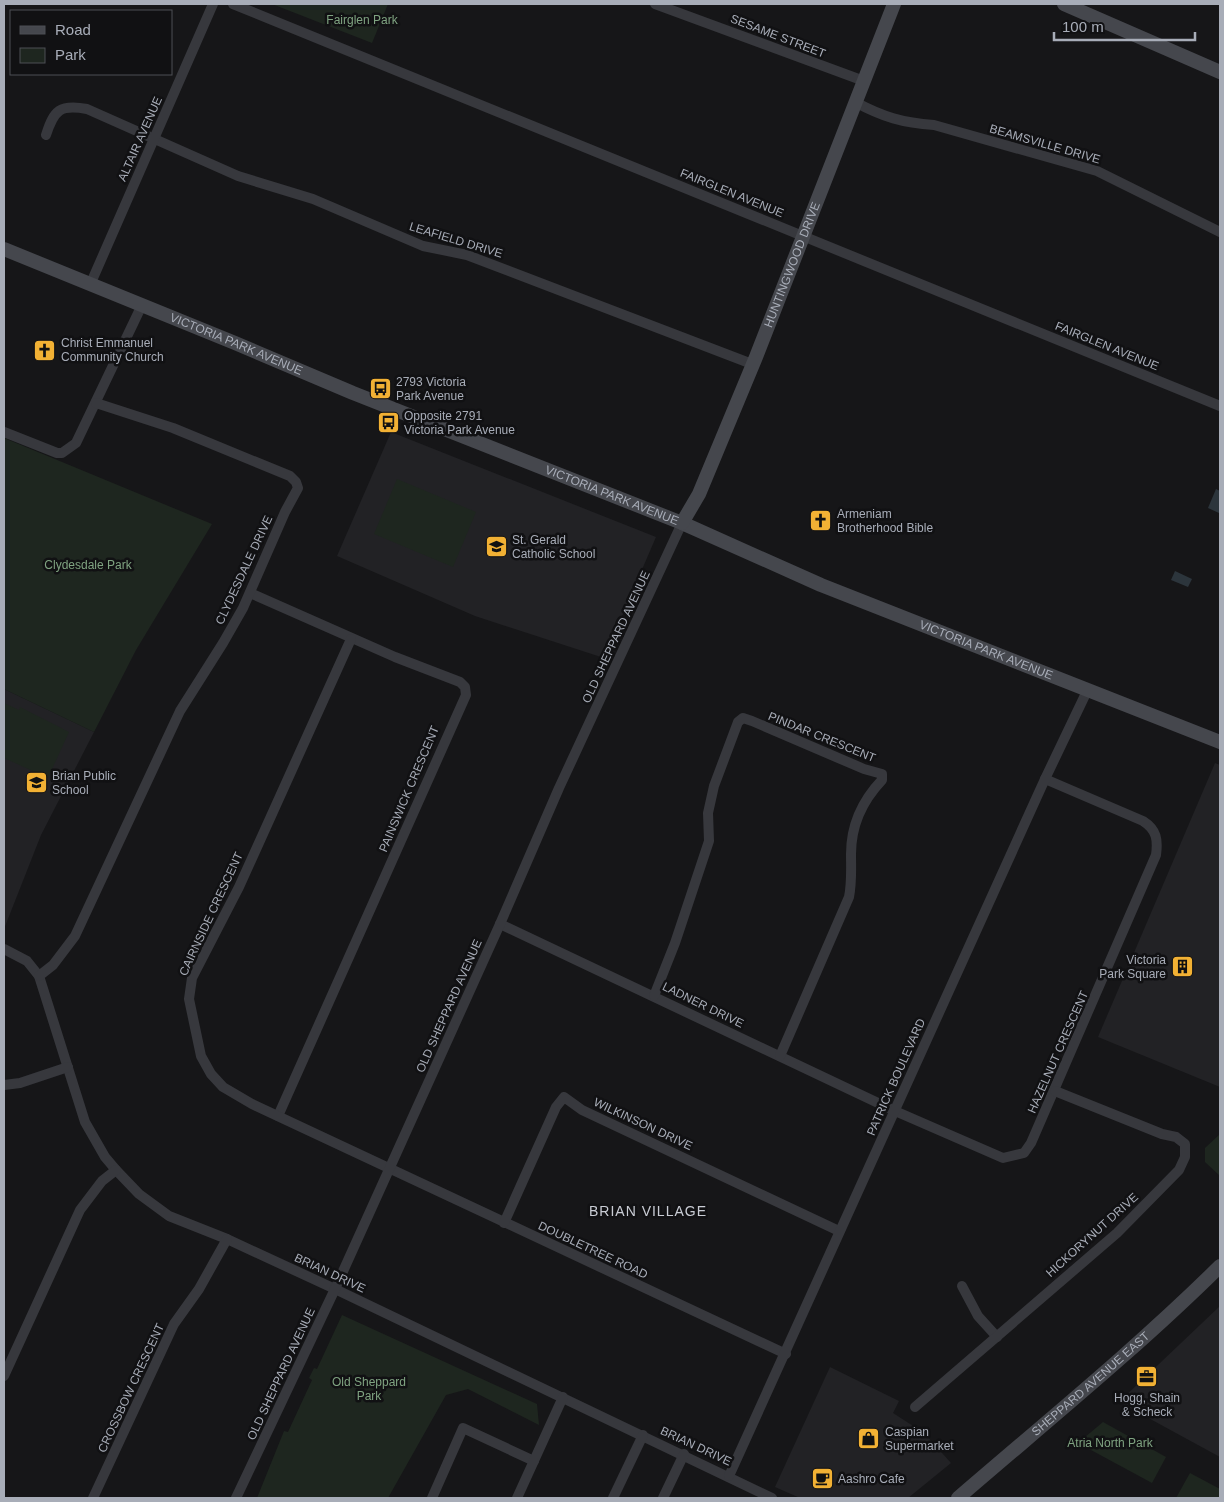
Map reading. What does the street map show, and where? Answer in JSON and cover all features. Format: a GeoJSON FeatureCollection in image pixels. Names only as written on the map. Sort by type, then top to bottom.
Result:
{"type":"FeatureCollection","features":[{"type":"Feature","properties":{"kind":"main road","name":"HUNTINGWOOD DRIVE"},"geometry":{"type":"LineString","coordinates":[[682,523],[699,494],[894,4]]}},
{"type":"Feature","properties":{"kind":"main road"},"geometry":{"type":"LineString","coordinates":[[1064,4],[1220,72]]}},
{"type":"Feature","properties":{"kind":"main road","name":"VICTORIA PARK AVENUE"},"geometry":{"type":"LineString","coordinates":[[4,250],[353,393],[682,523],[821,585],[1220,742]]}},
{"type":"Feature","properties":{"kind":"main road","name":"SHEPPARD AVENUE EAST"},"geometry":{"type":"LineString","coordinates":[[958,1498],[1110,1370],[1172,1314],[1220,1266]]}},
{"type":"Feature","properties":{"kind":"street","name":"ALTAIR AVENUE"},"geometry":{"type":"LineString","coordinates":[[90,285],[213,4]]}},
{"type":"Feature","properties":{"kind":"street","name":"FAIRGLEN AVENUE"},"geometry":{"type":"LineString","coordinates":[[233,4],[1220,406]]}},
{"type":"Feature","properties":{"kind":"street","name":"SESAME STREET"},"geometry":{"type":"LineString","coordinates":[[655,4],[864,81]]}},
{"type":"Feature","properties":{"kind":"street","name":"BEAMSVILLE DRIVE"},"geometry":{"type":"LineString","coordinates":[[855,102],[873,112],[907,124],[934,125],[1097,171],[1220,232]]}},
{"type":"Feature","properties":{"kind":"street","name":"LEAFIELD DRIVE"},"geometry":{"type":"LineString","coordinates":[[46,135],[53,116],[60,109],[73,106],[87,109],[238,176],[313,199],[422,246],[467,255],[752,364]]}},
{"type":"Feature","properties":{"kind":"street"},"geometry":{"type":"LineString","coordinates":[[4,432],[62,453],[76,444],[142,305]]}},
{"type":"Feature","properties":{"kind":"street","name":"CLYDESDALE DRIVE"},"geometry":{"type":"LineString","coordinates":[[39,976],[53,965],[75,936],[180,711],[224,643],[250,593],[285,512],[298,488],[296,482],[290,476],[173,428],[96,403]]}},
{"type":"Feature","properties":{"kind":"street","name":"OLD SHEPPARD AVENUE"},"geometry":{"type":"LineString","coordinates":[[236,1498],[335,1289],[500,924],[559,788],[682,523]]}},
{"type":"Feature","properties":{"kind":"street","name":"PAINSWICK CRESCENT"},"geometry":{"type":"LineString","coordinates":[[250,593],[351,638],[460,682],[466,687],[466,695],[278,1116]]}},
{"type":"Feature","properties":{"kind":"street","name":"CAIRNSIDE CRESCENT"},"geometry":{"type":"LineString","coordinates":[[351,638],[238,887],[192,978],[189,999],[193,1026],[201,1056],[211,1074],[224,1087],[278,1116],[390,1167]]}},
{"type":"Feature","properties":{"kind":"street","name":"PATRICK BOULEVARD"},"geometry":{"type":"LineString","coordinates":[[729,1476],[786,1354],[839,1230],[1088,689]]}},
{"type":"Feature","properties":{"kind":"street","name":"PINDAR CRESCENT"},"geometry":{"type":"LineString","coordinates":[[654,996],[675,944],[709,840],[708,813],[714,786],[738,722],[743,718],[752,721],[864,769],[882,774],[882,780],[867,798],[853,829],[852,882],[849,897],[780,1056]]}},
{"type":"Feature","properties":{"kind":"street","name":"HAZELNUT CRESCENT"},"geometry":{"type":"LineString","coordinates":[[894,1111],[1002,1158],[1010,1158],[1024,1153],[1031,1144],[1156,855],[1157,841],[1152,826],[1143,821],[1045,779]]}},
{"type":"Feature","properties":{"kind":"street","name":"LADNER DRIVE"},"geometry":{"type":"LineString","coordinates":[[500,924],[894,1111]]}},
{"type":"Feature","properties":{"kind":"street","name":"BRIAN DRIVE"},"geometry":{"type":"LineString","coordinates":[[4,949],[27,961],[39,976],[85,1122],[105,1157],[140,1194],[169,1216],[227,1239],[335,1289],[684,1454],[772,1498]]}},
{"type":"Feature","properties":{"kind":"street"},"geometry":{"type":"LineString","coordinates":[[4,1085],[20,1083],[68,1067]]}},
{"type":"Feature","properties":{"kind":"street","name":"HICKORYNUT DRIVE"},"geometry":{"type":"LineString","coordinates":[[914,1407],[1117,1233],[1179,1170],[1185,1157],[1185,1144],[1180,1139],[1162,1134],[1055,1091]]}},
{"type":"Feature","properties":{"kind":"street","name":"WILKINSON DRIVE"},"geometry":{"type":"LineString","coordinates":[[504,1223],[556,1107],[564,1098],[582,1110],[839,1230]]}},
{"type":"Feature","properties":{"kind":"street","name":"DOUBLETREE ROAD"},"geometry":{"type":"LineString","coordinates":[[390,1167],[504,1223],[786,1354]]}},
{"type":"Feature","properties":{"kind":"street"},"geometry":{"type":"LineString","coordinates":[[4,1376],[80,1210],[102,1181],[116,1170]]}},
{"type":"Feature","properties":{"kind":"street","name":"CROSSBOW CRESCENT"},"geometry":{"type":"LineString","coordinates":[[93,1498],[174,1324],[199,1289],[227,1239]]}},
{"type":"Feature","properties":{"kind":"street"},"geometry":{"type":"LineString","coordinates":[[962,1286],[978,1316],[997,1337]]}},
{"type":"Feature","properties":{"kind":"street"},"geometry":{"type":"LineString","coordinates":[[517,1498],[563,1397]]}},
{"type":"Feature","properties":{"kind":"street"},"geometry":{"type":"LineString","coordinates":[[432,1498],[463,1428],[534,1461]]}},
{"type":"Feature","properties":{"kind":"street"},"geometry":{"type":"LineString","coordinates":[[613,1498],[643,1435]]}},
{"type":"Feature","properties":{"kind":"street"},"geometry":{"type":"LineString","coordinates":[[663,1498],[684,1454]]}},
{"type":"Feature","properties":{"kind":"shaded area","name":"St. Gerald Catholic School"},"geometry":{"type":"Polygon","coordinates":[[[391,432],[656,537],[604,658],[475,616],[337,556],[391,432]]]}},
{"type":"Feature","properties":{"kind":"shaded area"},"geometry":{"type":"Polygon","coordinates":[[[1216,489],[1220,491],[1219,513],[1208,508],[1216,489]]]}},
{"type":"Feature","properties":{"kind":"shaded area"},"geometry":{"type":"Polygon","coordinates":[[[1175,571],[1192,579],[1188,587],[1171,580],[1175,571]]]}},
{"type":"Feature","properties":{"kind":"shaded area","name":"Brian Public School"},"geometry":{"type":"Polygon","coordinates":[[[4,689],[94,732],[41,835],[4,929],[4,689]]]}},
{"type":"Feature","properties":{"kind":"shaded area"},"geometry":{"type":"Polygon","coordinates":[[[1215,763],[1220,765],[1220,1087],[1098,1037],[1215,763]]]}},
{"type":"Feature","properties":{"kind":"shaded area"},"geometry":{"type":"Polygon","coordinates":[[[1220,1306],[1220,1457],[1119,1402],[1220,1306]]]}},
{"type":"Feature","properties":{"kind":"shaded area"},"geometry":{"type":"Polygon","coordinates":[[[830,1367],[899,1401],[893,1413],[924,1433],[951,1463],[908,1498],[800,1498],[775,1487],[830,1367]]]}},
{"type":"Feature","properties":{"kind":"green space","name":"Fairglen Park"},"geometry":{"type":"Polygon","coordinates":[[[272,4],[388,4],[372,43],[272,4]]]}},
{"type":"Feature","properties":{"kind":"green space","name":"Clydesdale Park"},"geometry":{"type":"Polygon","coordinates":[[[4,438],[212,524],[136,650],[94,732],[4,689],[4,438]]]}},
{"type":"Feature","properties":{"kind":"green space"},"geometry":{"type":"Polygon","coordinates":[[[397,479],[476,512],[453,567],[374,534],[397,479]]]}},
{"type":"Feature","properties":{"kind":"green space"},"geometry":{"type":"Polygon","coordinates":[[[4,703],[19,710],[20,707],[69,732],[48,778],[4,758],[4,703]]]}},
{"type":"Feature","properties":{"kind":"green space"},"geometry":{"type":"Polygon","coordinates":[[[1220,1134],[1220,1176],[1205,1162],[1205,1148],[1220,1134]]]}},
{"type":"Feature","properties":{"kind":"green space","name":"Old Sheppard Park"},"geometry":{"type":"Polygon","coordinates":[[[342,1315],[537,1404],[539,1425],[468,1389],[446,1395],[388,1498],[257,1498],[284,1431],[288,1432],[312,1380],[309,1378],[314,1368],[317,1369],[342,1315]]]}},
{"type":"Feature","properties":{"kind":"green space","name":"Atria North Park"},"geometry":{"type":"Polygon","coordinates":[[[1103,1422],[1166,1457],[1152,1483],[1078,1443],[1103,1422]]]}},
{"type":"Feature","properties":{"kind":"green space"},"geometry":{"type":"Polygon","coordinates":[[[1190,1473],[1220,1489],[1220,1498],[1176,1498],[1190,1473]]]}},
{"type":"Feature","properties":{"kind":"place","name":"Christ Emmanuel Community Church"},"geometry":{"type":"Point","coordinates":[45,350]}},
{"type":"Feature","properties":{"kind":"place","name":"2793 Victoria Park Avenue"},"geometry":{"type":"Point","coordinates":[380,389]}},
{"type":"Feature","properties":{"kind":"place","name":"Opposite 2791 Victoria Park Avenue"},"geometry":{"type":"Point","coordinates":[388,423]}},
{"type":"Feature","properties":{"kind":"place","name":"Armeniam Brotherhood Bible"},"geometry":{"type":"Point","coordinates":[821,521]}},
{"type":"Feature","properties":{"kind":"place","name":"St. Gerald Catholic School"},"geometry":{"type":"Point","coordinates":[496,547]}},
{"type":"Feature","properties":{"kind":"place","name":"Brian Public School"},"geometry":{"type":"Point","coordinates":[36,783]}},
{"type":"Feature","properties":{"kind":"place","name":"Victoria Park Square"},"geometry":{"type":"Point","coordinates":[1182,967]}},
{"type":"Feature","properties":{"kind":"place","name":"Hogg, Shain & Scheck"},"geometry":{"type":"Point","coordinates":[1147,1377]}},
{"type":"Feature","properties":{"kind":"place","name":"Caspian Supermarket"},"geometry":{"type":"Point","coordinates":[869,1439]}},
{"type":"Feature","properties":{"kind":"place","name":"Aashro Cafe"},"geometry":{"type":"Point","coordinates":[822,1479]}},
{"type":"Feature","properties":{"kind":"district","name":"BRIAN VILLAGE"},"geometry":{"type":"Point","coordinates":[648,1211]}}]}
